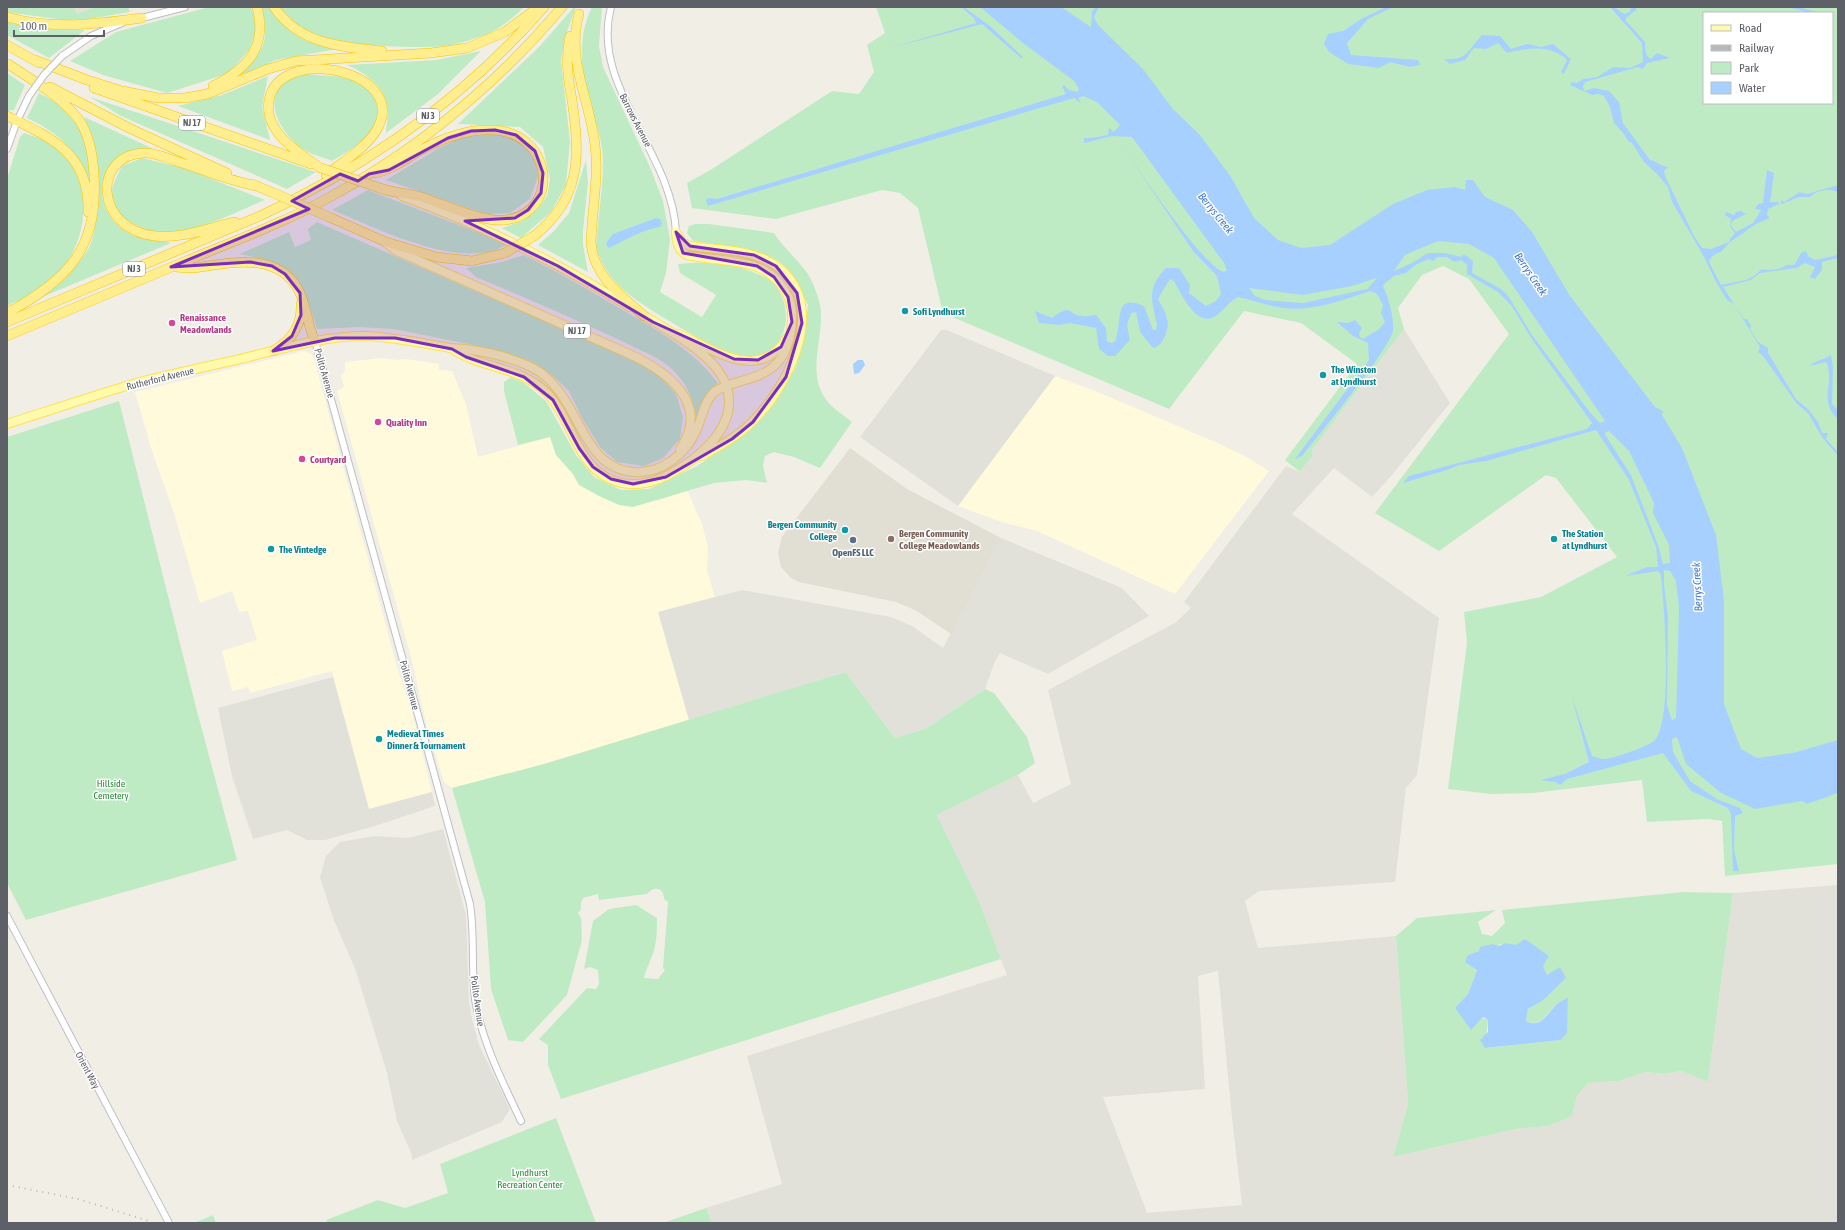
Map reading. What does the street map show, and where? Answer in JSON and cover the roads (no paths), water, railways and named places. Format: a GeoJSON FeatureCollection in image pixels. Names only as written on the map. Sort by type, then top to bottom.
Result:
{"type":"FeatureCollection","features":[{"type":"Feature","properties":{"kind":"highway"},"geometry":{"type":"LineString","coordinates":[[158,98],[198,92],[222,81],[244,64],[254,52],[260,36],[261,25],[257,7]]}},
{"type":"Feature","properties":{"kind":"highway"},"geometry":{"type":"LineString","coordinates":[[274,7],[291,27],[303,35],[317,41],[361,49],[421,54]]}},
{"type":"Feature","properties":{"kind":"highway"},"geometry":{"type":"LineString","coordinates":[[35,60],[109,87],[158,98],[178,99],[199,96],[268,69],[296,61],[421,54],[458,50],[482,43],[511,28],[538,7]]}},
{"type":"Feature","properties":{"kind":"highway","name":"NJ 3"},"geometry":{"type":"LineString","coordinates":[[7,322],[260,216],[293,200],[370,156],[442,105],[487,66],[544,7]]}},
{"type":"Feature","properties":{"kind":"highway","name":"NJ 3"},"geometry":{"type":"LineString","coordinates":[[7,336],[301,212],[370,174],[424,138],[472,99],[516,58],[562,7]]}},
{"type":"Feature","properties":{"kind":"highway"},"geometry":{"type":"LineString","coordinates":[[386,242],[400,245],[430,256],[458,260],[479,260],[505,253],[534,236],[546,225],[561,206],[569,190],[575,171],[577,139],[567,57],[571,34],[580,10]]}},
{"type":"Feature","properties":{"kind":"highway"},"geometry":{"type":"LineString","coordinates":[[580,10],[574,36],[575,60],[593,133],[596,154],[591,242],[592,254],[605,280],[644,316]]}},
{"type":"Feature","properties":{"kind":"highway"},"geometry":{"type":"LineString","coordinates":[[7,18],[64,26],[142,18]]}},
{"type":"Feature","properties":{"kind":"highway","name":"NJ 17"},"geometry":{"type":"LineString","coordinates":[[7,45],[65,76],[106,93],[383,189]]}},
{"type":"Feature","properties":{"kind":"highway"},"geometry":{"type":"LineString","coordinates":[[7,63],[68,107],[83,127],[90,143],[95,183],[93,222],[84,247],[65,272],[37,295],[7,314]]}},
{"type":"Feature","properties":{"kind":"highway","name":"NJ 17"},"geometry":{"type":"LineString","coordinates":[[7,63],[112,120],[257,186],[386,242]]}},
{"type":"Feature","properties":{"kind":"highway"},"geometry":{"type":"LineString","coordinates":[[293,200],[367,142],[376,132],[382,118],[379,98],[373,88],[364,80],[352,75],[329,71],[297,71],[287,75],[276,85],[270,99],[269,114],[273,126],[281,137],[321,168]]}},
{"type":"Feature","properties":{"kind":"highway"},"geometry":{"type":"LineString","coordinates":[[7,116],[48,136],[59,144],[72,158],[84,180],[88,198],[87,227],[78,251],[65,272]]}},
{"type":"Feature","properties":{"kind":"highway"},"geometry":{"type":"LineString","coordinates":[[370,174],[389,170],[420,151],[448,138],[465,133],[487,130],[509,132],[523,138],[535,151],[543,168],[542,188],[536,202],[520,216],[504,220],[490,219],[421,197],[383,189]]}},
{"type":"Feature","properties":{"kind":"highway"},"geometry":{"type":"LineString","coordinates":[[257,186],[234,182],[186,164],[144,153],[126,158],[116,166],[110,177],[107,194],[111,210],[121,222],[136,231],[154,236],[194,233],[260,216]]}},
{"type":"Feature","properties":{"kind":"highway"},"geometry":{"type":"LineString","coordinates":[[171,267],[200,268],[242,262],[261,263],[272,266],[286,274],[300,293],[315,342]]}},
{"type":"Feature","properties":{"kind":"highway"},"geometry":{"type":"LineString","coordinates":[[273,351],[286,342],[296,330],[301,310],[300,293]]}},
{"type":"Feature","properties":{"kind":"main road","name":"NJ 17"},"geometry":{"type":"LineString","coordinates":[[383,189],[453,216],[518,246],[578,276],[644,316],[690,346],[712,364],[719,372],[726,386],[728,410],[721,431],[707,448],[680,468],[661,479],[645,484],[622,482],[606,476],[593,467],[585,458],[556,404],[542,388],[524,377],[466,357],[452,349]]}},
{"type":"Feature","properties":{"kind":"main road"},"geometry":{"type":"LineString","coordinates":[[659,467],[673,460],[686,449],[697,430],[709,397],[714,392],[726,386],[760,375],[776,364],[786,349],[792,322],[792,308],[788,297],[781,284],[770,273],[752,265],[686,255],[679,247],[676,232]]}},
{"type":"Feature","properties":{"kind":"main road"},"geometry":{"type":"LineString","coordinates":[[676,232],[682,242],[690,246],[754,255],[776,266],[785,274],[795,288],[800,302],[802,316],[800,336],[792,364],[782,384],[768,404],[753,422],[737,435],[680,468]]}},
{"type":"Feature","properties":{"kind":"main road","name":"NJ 17"},"geometry":{"type":"LineString","coordinates":[[315,342],[347,337],[386,337],[416,341],[452,349],[468,349],[515,361],[535,369],[549,379],[560,390],[591,446],[605,462],[619,469],[634,472],[649,471],[659,467],[679,451],[689,427],[690,417],[687,402],[679,388],[668,376],[656,367],[397,251],[386,242]]}},
{"type":"Feature","properties":{"kind":"main road"},"geometry":{"type":"LineString","coordinates":[[653,322],[729,357],[749,362],[762,359],[778,350],[786,339],[792,322]]}},
{"type":"Feature","properties":{"kind":"main road","name":"Rutherford Avenue"},"geometry":{"type":"LineString","coordinates":[[7,424],[148,380],[315,342]]}},
{"type":"Feature","properties":{"kind":"street"},"geometry":{"type":"LineString","coordinates":[[7,149],[17,120],[29,96],[44,75],[62,56],[85,39],[101,31],[142,18],[185,7]]}},
{"type":"Feature","properties":{"kind":"street","name":"Barrows Avenue"},"geometry":{"type":"LineString","coordinates":[[610,7],[607,33],[611,66],[624,96],[665,178],[672,201],[676,232]]}},
{"type":"Feature","properties":{"kind":"street","name":"Polito Avenue"},"geometry":{"type":"LineString","coordinates":[[315,342],[470,904],[474,938],[474,978],[479,1018],[491,1056],[521,1121]]}},
{"type":"Feature","properties":{"kind":"street","name":"Orient Way"},"geometry":{"type":"LineString","coordinates":[[7,916],[169,1223]]}},
{"type":"Feature","properties":{"kind":"water"},"geometry":{"type":"Polygon","coordinates":[[[961,7],[964,7],[990,26],[1023,57],[1021,58],[982,24],[890,48],[976,23],[974,18],[961,7]]]}},
{"type":"Feature","properties":{"kind":"water","name":"Berrys Creek"},"geometry":{"type":"Polygon","coordinates":[[[980,7],[1061,7],[1091,27],[1092,11],[1096,7],[1099,7],[1094,17],[1098,25],[1143,69],[1173,109],[1200,135],[1231,177],[1254,218],[1278,240],[1301,248],[1330,245],[1393,204],[1427,190],[1455,187],[1465,190],[1466,180],[1473,180],[1485,197],[1513,210],[1532,232],[1570,296],[1655,407],[1663,411],[1662,415],[1682,448],[1716,535],[1724,600],[1724,704],[1741,749],[1757,758],[1793,753],[1838,740],[1838,793],[1807,804],[1802,801],[1755,809],[1721,793],[1686,764],[1677,737],[1672,739],[1673,752],[1690,781],[1717,799],[1740,808],[1743,813],[1735,816],[1734,850],[1739,871],[1733,871],[1731,814],[1728,808],[1691,791],[1663,753],[1567,779],[1560,785],[1555,782],[1540,780],[1565,774],[1589,762],[1572,697],[1592,756],[1604,759],[1615,757],[1639,749],[1655,740],[1661,728],[1666,686],[1664,610],[1661,575],[1658,571],[1625,576],[1647,567],[1658,567],[1656,547],[1629,480],[1596,430],[1486,461],[1459,465],[1403,483],[1409,476],[1587,429],[1592,423],[1533,341],[1511,305],[1498,292],[1467,274],[1467,265],[1461,260],[1454,262],[1447,257],[1437,257],[1433,261],[1429,259],[1415,265],[1406,273],[1394,276],[1383,285],[1393,318],[1393,330],[1389,340],[1368,373],[1302,456],[1295,459],[1369,360],[1368,343],[1353,336],[1337,322],[1348,323],[1355,320],[1362,328],[1359,334],[1363,339],[1378,330],[1385,322],[1381,313],[1383,305],[1377,294],[1370,291],[1317,307],[1294,309],[1277,307],[1238,297],[1217,315],[1207,319],[1195,313],[1185,300],[1174,281],[1170,279],[1158,299],[1166,314],[1168,323],[1167,332],[1163,341],[1157,347],[1153,348],[1140,332],[1136,312],[1131,313],[1127,325],[1130,340],[1115,356],[1108,356],[1099,349],[1096,328],[1070,323],[1059,325],[1039,323],[1035,311],[1052,318],[1067,310],[1078,315],[1096,315],[1106,328],[1107,341],[1111,343],[1115,342],[1120,312],[1123,306],[1127,303],[1134,303],[1144,306],[1153,330],[1156,330],[1157,325],[1152,302],[1153,288],[1155,282],[1166,268],[1179,268],[1190,285],[1189,293],[1206,306],[1216,301],[1221,294],[1217,276],[1193,251],[1119,141],[1170,214],[1201,253],[1214,266],[1224,272],[1227,270],[1224,263],[1132,137],[1112,136],[1084,143],[1084,138],[1108,135],[1109,128],[1114,132],[1120,125],[1097,102],[1083,96],[1078,98],[1082,104],[1074,98],[708,206],[706,201],[708,198],[717,199],[1066,94],[1062,86],[1064,85],[1069,90],[1077,92],[1079,89],[1074,81],[1023,43],[980,7]],[[1438,241],[1405,255],[1394,271],[1412,263],[1428,253],[1445,253],[1461,257],[1464,254],[1473,261],[1472,273],[1501,289],[1509,297],[1532,335],[1589,411],[1600,423],[1605,421],[1494,258],[1469,244],[1438,241]],[[1377,278],[1352,286],[1303,295],[1249,288],[1255,296],[1265,300],[1303,303],[1367,289],[1377,278]],[[1609,431],[1604,433],[1631,475],[1658,545],[1663,564],[1670,563],[1669,545],[1653,513],[1654,503],[1629,451],[1609,431]],[[1664,570],[1664,585],[1668,617],[1667,705],[1672,720],[1676,718],[1679,607],[1676,581],[1670,571],[1664,570]]]}},
{"type":"Feature","properties":{"kind":"water"},"geometry":{"type":"Polygon","coordinates":[[[1386,7],[1393,7],[1368,19],[1347,43],[1351,55],[1418,60],[1420,65],[1410,67],[1390,62],[1379,68],[1348,64],[1329,52],[1324,44],[1328,34],[1343,31],[1363,18],[1386,7]]]}},
{"type":"Feature","properties":{"kind":"water"},"geometry":{"type":"Polygon","coordinates":[[[1610,7],[1614,7],[1624,14],[1630,12],[1631,7],[1637,7],[1636,10],[1626,18],[1626,21],[1645,42],[1646,52],[1649,58],[1651,59],[1657,53],[1670,58],[1647,63],[1643,69],[1638,67],[1585,82],[1583,86],[1584,91],[1594,88],[1609,91],[1619,102],[1623,123],[1650,160],[1668,167],[1664,171],[1665,176],[1694,236],[1702,248],[1711,249],[1729,242],[1735,233],[1730,226],[1731,219],[1725,215],[1726,212],[1734,215],[1736,212],[1741,211],[1746,214],[1732,221],[1731,226],[1736,232],[1753,223],[1761,210],[1755,209],[1758,204],[1763,203],[1767,170],[1774,173],[1770,202],[1778,202],[1779,204],[1768,209],[1767,215],[1770,218],[1756,224],[1729,243],[1722,251],[1712,256],[1709,262],[1721,285],[1746,280],[1754,276],[1762,269],[1774,270],[1786,265],[1794,265],[1801,253],[1806,251],[1808,256],[1815,260],[1838,255],[1838,258],[1822,262],[1822,270],[1815,279],[1810,277],[1815,267],[1805,263],[1797,268],[1760,273],[1751,280],[1723,287],[1744,319],[1747,319],[1751,326],[1750,329],[1758,342],[1768,348],[1768,353],[1796,399],[1809,410],[1818,422],[1822,433],[1828,433],[1826,439],[1838,452],[1838,456],[1822,437],[1808,413],[1797,404],[1763,356],[1758,352],[1760,347],[1734,304],[1727,300],[1716,282],[1703,255],[1672,202],[1668,187],[1644,162],[1632,143],[1628,141],[1614,123],[1610,107],[1604,96],[1599,94],[1592,95],[1570,85],[1572,82],[1577,83],[1583,79],[1597,77],[1613,67],[1630,68],[1643,62],[1642,43],[1610,7]]]}},
{"type":"Feature","properties":{"kind":"water"},"geometry":{"type":"Polygon","coordinates":[[[1788,7],[1799,7],[1816,12],[1806,12],[1788,7]]]}},
{"type":"Feature","properties":{"kind":"water"},"geometry":{"type":"Polygon","coordinates":[[[1482,35],[1500,36],[1511,49],[1527,44],[1541,47],[1553,44],[1571,59],[1564,74],[1561,72],[1567,60],[1553,51],[1546,49],[1531,49],[1507,53],[1498,43],[1486,49],[1474,48],[1465,60],[1450,64],[1444,59],[1458,58],[1462,56],[1470,50],[1482,35]]]}},
{"type":"Feature","properties":{"kind":"water"},"geometry":{"type":"Polygon","coordinates":[[[1838,185],[1838,192],[1823,190],[1810,197],[1799,197],[1782,204],[1780,203],[1782,200],[1784,202],[1800,192],[1807,194],[1838,185]]]}},
{"type":"Feature","properties":{"kind":"water"},"geometry":{"type":"Polygon","coordinates":[[[656,218],[660,219],[662,224],[660,227],[640,233],[609,248],[607,246],[606,243],[613,234],[656,218]]]}},
{"type":"Feature","properties":{"kind":"water"},"geometry":{"type":"Polygon","coordinates":[[[1831,355],[1833,368],[1832,404],[1838,410],[1838,419],[1832,412],[1829,405],[1829,369],[1826,362],[1810,366],[1814,362],[1831,355]]]}},
{"type":"Feature","properties":{"kind":"water"},"geometry":{"type":"Polygon","coordinates":[[[858,360],[863,360],[865,365],[859,373],[854,374],[853,364],[858,360]]]}},
{"type":"Feature","properties":{"kind":"water"},"geometry":{"type":"Polygon","coordinates":[[[1525,939],[1549,956],[1543,966],[1547,975],[1560,967],[1566,978],[1542,1001],[1528,1009],[1526,1021],[1532,1023],[1540,1022],[1557,1004],[1568,997],[1567,1033],[1561,1040],[1485,1048],[1480,1040],[1488,1032],[1488,1020],[1483,1017],[1471,1030],[1455,1008],[1468,994],[1477,970],[1465,962],[1468,955],[1479,951],[1480,947],[1493,944],[1499,946],[1505,943],[1516,945],[1525,939]]]}},
{"type":"Feature","properties":{"kind":"railway"},"geometry":{"type":"LineString","coordinates":[[7,1185],[78,1199],[152,1222]]}},
{"type":"Feature","properties":{"kind":"place","name":"Sofi Lyndhurst"},"geometry":{"type":"Point","coordinates":[905,311]}},
{"type":"Feature","properties":{"kind":"place","name":"Renaissance Meadowlands"},"geometry":{"type":"Point","coordinates":[172,323]}},
{"type":"Feature","properties":{"kind":"place","name":"The Winston at Lyndhurst"},"geometry":{"type":"Point","coordinates":[1323,375]}},
{"type":"Feature","properties":{"kind":"place","name":"Quality Inn"},"geometry":{"type":"Point","coordinates":[378,422]}},
{"type":"Feature","properties":{"kind":"place","name":"Courtyard"},"geometry":{"type":"Point","coordinates":[302,459]}},
{"type":"Feature","properties":{"kind":"place","name":"Bergen Community College"},"geometry":{"type":"Point","coordinates":[845,530]}},
{"type":"Feature","properties":{"kind":"place","name":"Bergen Community College Meadowlands"},"geometry":{"type":"Point","coordinates":[891,539]}},
{"type":"Feature","properties":{"kind":"place","name":"The Station at Lyndhurst"},"geometry":{"type":"Point","coordinates":[1554,539]}},
{"type":"Feature","properties":{"kind":"place","name":"OpenFS LLC"},"geometry":{"type":"Point","coordinates":[853,540]}},
{"type":"Feature","properties":{"kind":"place","name":"The Vintedge"},"geometry":{"type":"Point","coordinates":[271,549]}},
{"type":"Feature","properties":{"kind":"place","name":"Medieval Times Dinner & Tournament"},"geometry":{"type":"Point","coordinates":[379,739]}},
{"type":"Feature","properties":{"kind":"park label","name":"Hillside Cemetery"},"geometry":{"type":"Point","coordinates":[111,788]}},
{"type":"Feature","properties":{"kind":"park label","name":"Lyndhurst Recreation Center"},"geometry":{"type":"Point","coordinates":[530,1178]}}]}
